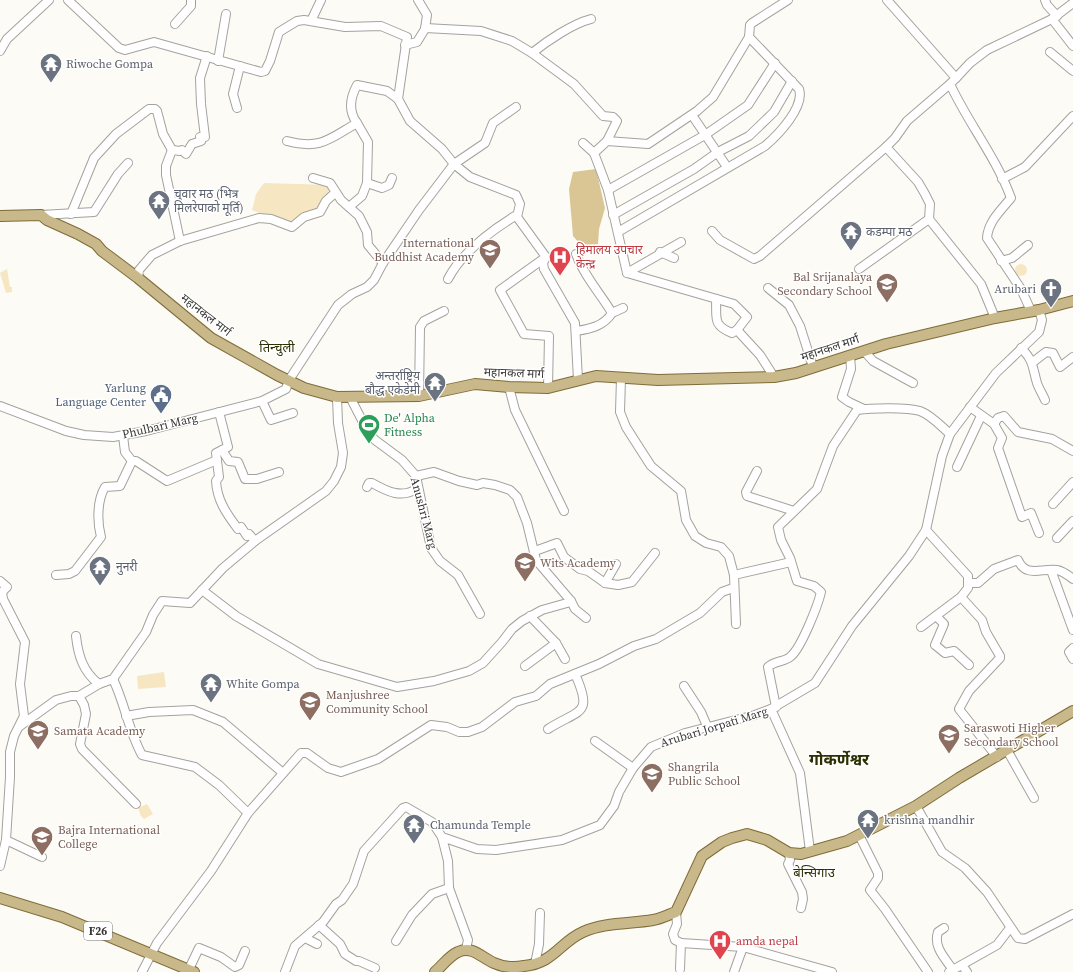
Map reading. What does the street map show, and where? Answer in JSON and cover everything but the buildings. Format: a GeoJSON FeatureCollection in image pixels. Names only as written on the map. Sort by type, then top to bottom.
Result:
{"type":"FeatureCollection","features":[{"type":"Feature","properties":{"kind":"main road","name":"महानकल मार्ग"},"geometry":{"type":"LineString","coordinates":[[0,216],[41,215],[96,244],[102,251],[138,278],[211,338],[277,375],[288,384],[337,397],[419,396],[475,384],[548,388],[596,376],[658,380],[774,376],[796,373],[864,351],[995,318],[1035,311],[1073,301]]}},
{"type":"Feature","properties":{"kind":"main road"},"geometry":{"type":"LineString","coordinates":[[435,972],[453,955],[466,950],[474,951],[494,963],[504,966],[515,967],[535,964],[549,958],[573,937],[583,932],[608,926],[654,920],[676,912],[702,856],[722,842],[747,834],[767,840],[789,853],[801,854],[847,841],[916,806],[959,778],[1073,711]]}},
{"type":"Feature","properties":{"kind":"main road","name":"F26"},"geometry":{"type":"LineString","coordinates":[[0,898],[62,917],[191,971]]}},
{"type":"Feature","properties":{"kind":"street"},"geometry":{"type":"LineString","coordinates":[[0,51],[7,39],[49,0]]}},
{"type":"Feature","properties":{"kind":"street"},"geometry":{"type":"LineString","coordinates":[[68,0],[119,48],[125,50],[154,42],[261,72],[265,71],[270,61],[279,32],[297,21],[311,21],[345,27],[381,26],[406,37],[398,99]]}},
{"type":"Feature","properties":{"kind":"street"},"geometry":{"type":"LineString","coordinates":[[175,24],[191,6],[191,0]]}},
{"type":"Feature","properties":{"kind":"street"},"geometry":{"type":"LineString","coordinates":[[311,21],[321,0]]}},
{"type":"Feature","properties":{"kind":"street"},"geometry":{"type":"LineString","coordinates":[[405,45],[417,42],[425,28],[427,14],[418,0]]}},
{"type":"Feature","properties":{"kind":"street"},"geometry":{"type":"LineString","coordinates":[[607,141],[648,144],[692,115],[713,97],[749,37],[750,25],[788,0]]}},
{"type":"Feature","properties":{"kind":"street"},"geometry":{"type":"LineString","coordinates":[[887,0],[956,78]]}},
{"type":"Feature","properties":{"kind":"street"},"geometry":{"type":"LineString","coordinates":[[1045,0],[1073,46]]}},
{"type":"Feature","properties":{"kind":"street"},"geometry":{"type":"LineString","coordinates":[[712,231],[720,240],[754,259],[760,256],[886,146],[907,121],[950,84],[970,63],[987,50],[1055,18],[1073,2]]}},
{"type":"Feature","properties":{"kind":"street"},"geometry":{"type":"LineString","coordinates":[[218,61],[226,14]]}},
{"type":"Feature","properties":{"kind":"street"},"geometry":{"type":"LineString","coordinates":[[532,53],[550,39],[583,21],[591,19]]}},
{"type":"Feature","properties":{"kind":"street"},"geometry":{"type":"LineString","coordinates":[[425,28],[481,31],[507,39],[532,53],[574,84],[603,116],[613,118],[618,121],[607,141],[594,153]]}},
{"type":"Feature","properties":{"kind":"street"},"geometry":{"type":"LineString","coordinates":[[618,232],[765,146],[792,116],[798,103],[800,91],[749,37]]}},
{"type":"Feature","properties":{"kind":"street"},"geometry":{"type":"LineString","coordinates":[[1050,52],[1073,71]]}},
{"type":"Feature","properties":{"kind":"street"},"geometry":{"type":"LineString","coordinates":[[172,150],[182,150],[186,154],[192,144],[201,141],[200,137],[205,137],[200,78],[207,56]]}},
{"type":"Feature","properties":{"kind":"street"},"geometry":{"type":"LineString","coordinates":[[608,190],[705,135],[748,105],[775,63]]}},
{"type":"Feature","properties":{"kind":"street"},"geometry":{"type":"LineString","coordinates":[[237,108],[233,94],[240,66]]}},
{"type":"Feature","properties":{"kind":"street"},"geometry":{"type":"LineString","coordinates":[[613,215],[694,169],[718,152],[749,136],[774,112],[792,81]]}},
{"type":"Feature","properties":{"kind":"street"},"geometry":{"type":"LineString","coordinates":[[950,84],[983,141],[1011,198],[991,223],[988,228],[987,238],[1035,311]]}},
{"type":"Feature","properties":{"kind":"street"},"geometry":{"type":"LineString","coordinates":[[350,207],[362,196],[367,183],[368,142],[351,115],[351,104],[357,85],[387,91],[398,99],[410,121],[442,149],[454,164],[470,177],[516,195],[520,204],[517,216],[546,257]]}},
{"type":"Feature","properties":{"kind":"street"},"geometry":{"type":"LineString","coordinates":[[288,384],[338,305],[352,294],[371,284],[383,263],[419,210],[454,164],[485,143],[493,123],[516,107]]}},
{"type":"Feature","properties":{"kind":"street"},"geometry":{"type":"LineString","coordinates":[[70,214],[94,158],[116,134],[149,109],[155,109],[157,111],[163,134],[172,150],[166,170],[180,241]]}},
{"type":"Feature","properties":{"kind":"street"},"geometry":{"type":"LineString","coordinates":[[692,115],[727,167]]}},
{"type":"Feature","properties":{"kind":"street"},"geometry":{"type":"LineString","coordinates":[[1002,179],[1025,167],[1073,116]]}},
{"type":"Feature","properties":{"kind":"street"},"geometry":{"type":"LineString","coordinates":[[287,141],[306,145],[316,145],[358,125]]}},
{"type":"Feature","properties":{"kind":"street"},"geometry":{"type":"LineString","coordinates":[[583,143],[594,153],[608,190],[627,273]]}},
{"type":"Feature","properties":{"kind":"street"},"geometry":{"type":"LineString","coordinates":[[886,146],[918,182],[926,194],[930,204],[929,219],[981,284],[995,318]]}},
{"type":"Feature","properties":{"kind":"street"},"geometry":{"type":"LineString","coordinates":[[41,215],[94,212],[118,174],[128,163]]}},
{"type":"Feature","properties":{"kind":"street"},"geometry":{"type":"LineString","coordinates":[[313,178],[330,183],[335,193],[359,216],[367,232],[368,245],[383,263]]}},
{"type":"Feature","properties":{"kind":"street"},"geometry":{"type":"LineString","coordinates":[[367,183],[382,188],[388,185],[392,178]]}},
{"type":"Feature","properties":{"kind":"street"},"geometry":{"type":"LineString","coordinates":[[138,278],[139,270],[152,255],[180,241],[259,218],[270,219],[292,227],[304,217],[320,212],[326,201],[335,193]]}},
{"type":"Feature","properties":{"kind":"street"},"geometry":{"type":"LineString","coordinates":[[448,279],[454,268],[483,238],[498,226],[517,216]]}},
{"type":"Feature","properties":{"kind":"street"},"geometry":{"type":"LineString","coordinates":[[859,269],[929,219]]}},
{"type":"Feature","properties":{"kind":"street"},"geometry":{"type":"LineString","coordinates":[[627,273],[660,252],[681,242]]}},
{"type":"Feature","properties":{"kind":"street"},"geometry":{"type":"LineString","coordinates":[[1001,261],[1012,258],[1028,245]]}},
{"type":"Feature","properties":{"kind":"street"},"geometry":{"type":"LineString","coordinates":[[660,252],[674,258]]}},
{"type":"Feature","properties":{"kind":"street"},"geometry":{"type":"LineString","coordinates":[[576,254],[587,277],[601,294],[612,313]]}},
{"type":"Feature","properties":{"kind":"street"},"geometry":{"type":"LineString","coordinates":[[546,257],[500,290],[524,334],[549,336],[548,388]]}},
{"type":"Feature","properties":{"kind":"street"},"geometry":{"type":"LineString","coordinates":[[546,257],[543,263],[544,269],[575,323],[578,380]]}},
{"type":"Feature","properties":{"kind":"street"},"geometry":{"type":"LineString","coordinates":[[627,273],[734,304],[747,317],[737,330],[732,333],[721,329],[718,326],[716,299]]}},
{"type":"Feature","properties":{"kind":"street"},"geometry":{"type":"LineString","coordinates":[[768,288],[790,305],[800,326],[813,367]]}},
{"type":"Feature","properties":{"kind":"street"},"geometry":{"type":"LineString","coordinates":[[576,331],[591,329],[601,324],[612,313],[623,308]]}},
{"type":"Feature","properties":{"kind":"street"},"geometry":{"type":"LineString","coordinates":[[419,396],[420,326],[424,321],[444,311]]}},
{"type":"Feature","properties":{"kind":"street","name":"Arubari Jorpati Marg"},"geometry":{"type":"LineString","coordinates":[[442,837],[477,849],[496,850],[562,840],[600,825],[614,806],[619,792],[633,768],[651,747],[707,726],[755,715],[774,708],[815,683],[852,626],[909,556],[926,530],[942,456],[950,434],[996,373],[1041,329],[1042,320],[1035,311]]}},
{"type":"Feature","properties":{"kind":"street"},"geometry":{"type":"LineString","coordinates":[[737,330],[764,359],[774,376]]}},
{"type":"Feature","properties":{"kind":"street"},"geometry":{"type":"LineString","coordinates":[[1021,348],[1033,362],[1037,383],[1046,400]]}},
{"type":"Feature","properties":{"kind":"street"},"geometry":{"type":"LineString","coordinates":[[864,351],[873,361],[913,383]]}},
{"type":"Feature","properties":{"kind":"street"},"geometry":{"type":"LineString","coordinates":[[1033,362],[1046,352],[1053,353],[1060,367],[1073,357]]}},
{"type":"Feature","properties":{"kind":"street"},"geometry":{"type":"LineString","coordinates":[[850,355],[851,369],[842,397],[865,409]]}},
{"type":"Feature","properties":{"kind":"street"},"geometry":{"type":"LineString","coordinates":[[621,378],[620,412],[626,427],[651,466],[681,491],[686,520],[695,536],[706,543],[721,547],[726,552],[732,563],[734,575],[736,624]]}},
{"type":"Feature","properties":{"kind":"street","name":"Phulbari Marg"},"geometry":{"type":"LineString","coordinates":[[0,406],[84,435],[123,436],[262,401],[288,384]]}},
{"type":"Feature","properties":{"kind":"street"},"geometry":{"type":"LineString","coordinates":[[509,387],[515,410],[564,511]]}},
{"type":"Feature","properties":{"kind":"street"},"geometry":{"type":"LineString","coordinates":[[20,726],[56,700],[71,696],[79,696],[99,684],[113,679],[146,632],[153,615],[162,601],[187,604],[190,603],[223,568],[255,541],[326,490],[334,481],[341,467],[343,453],[338,424],[337,397]]}},
{"type":"Feature","properties":{"kind":"street","name":"Anushri Marg"},"geometry":{"type":"LineString","coordinates":[[350,397],[367,430],[375,440],[402,460],[416,476],[425,522],[434,554],[440,561],[458,575],[480,614]]}},
{"type":"Feature","properties":{"kind":"street"},"geometry":{"type":"LineString","coordinates":[[262,401],[271,420],[293,413]]}},
{"type":"Feature","properties":{"kind":"street"},"geometry":{"type":"LineString","coordinates":[[970,407],[994,424],[1002,438],[998,448],[1022,517],[1031,513],[1039,533]]}},
{"type":"Feature","properties":{"kind":"street"},"geometry":{"type":"LineString","coordinates":[[810,851],[800,773],[774,708],[768,667],[771,664],[790,657],[798,648],[810,620],[818,606],[821,592],[814,586],[797,581],[791,562],[781,540],[778,527],[817,489],[833,446],[857,410],[901,409],[920,411],[930,417],[950,434]]}},
{"type":"Feature","properties":{"kind":"street"},"geometry":{"type":"LineString","coordinates":[[219,412],[228,447],[216,453],[219,477],[216,481],[217,492],[222,507],[238,529],[241,527],[247,536],[249,534],[255,541]]}},
{"type":"Feature","properties":{"kind":"street"},"geometry":{"type":"LineString","coordinates":[[956,467],[981,416]]}},
{"type":"Feature","properties":{"kind":"street"},"geometry":{"type":"LineString","coordinates":[[994,424],[998,418],[1004,416],[1018,432],[1052,438],[1073,451]]}},
{"type":"Feature","properties":{"kind":"street"},"geometry":{"type":"LineString","coordinates":[[123,436],[124,452],[128,459],[136,461],[167,481],[217,460]]}},
{"type":"Feature","properties":{"kind":"street"},"geometry":{"type":"LineString","coordinates":[[222,450],[229,461],[238,462],[245,479],[257,479],[279,472]]}},
{"type":"Feature","properties":{"kind":"street"},"geometry":{"type":"LineString","coordinates":[[56,575],[69,574],[75,571],[101,537],[98,527],[100,493],[105,487],[120,486],[132,461]]}},
{"type":"Feature","properties":{"kind":"street"},"geometry":{"type":"LineString","coordinates":[[757,471],[746,492],[747,496],[794,512]]}},
{"type":"Feature","properties":{"kind":"street"},"geometry":{"type":"LineString","coordinates":[[416,476],[434,472],[458,481],[477,485],[483,483],[495,484],[510,490],[517,497],[535,551],[536,560],[571,600],[575,609],[586,618]]}},
{"type":"Feature","properties":{"kind":"street"},"geometry":{"type":"LineString","coordinates":[[1053,504],[1073,482]]}},
{"type":"Feature","properties":{"kind":"street"},"geometry":{"type":"LineString","coordinates":[[368,487],[369,483],[372,483],[395,494],[409,494],[418,488]]}},
{"type":"Feature","properties":{"kind":"street"},"geometry":{"type":"LineString","coordinates":[[1057,538],[1073,521]]}},
{"type":"Feature","properties":{"kind":"street"},"geometry":{"type":"LineString","coordinates":[[921,627],[961,597],[970,583],[968,576],[964,571],[926,530]]}},
{"type":"Feature","properties":{"kind":"street"},"geometry":{"type":"LineString","coordinates":[[535,551],[557,543],[564,557],[580,570],[588,572],[605,583],[618,585],[632,582],[655,553]]}},
{"type":"Feature","properties":{"kind":"street"},"geometry":{"type":"LineString","coordinates":[[970,583],[978,583],[994,569],[1018,560],[1023,569],[1031,572],[1051,570],[1066,573],[1073,580]]}},
{"type":"Feature","properties":{"kind":"street"},"geometry":{"type":"LineString","coordinates":[[734,575],[791,562]]}},
{"type":"Feature","properties":{"kind":"street"},"geometry":{"type":"LineString","coordinates":[[605,583],[616,564]]}},
{"type":"Feature","properties":{"kind":"street"},"geometry":{"type":"LineString","coordinates":[[1051,570],[1073,630]]}},
{"type":"Feature","properties":{"kind":"street"},"geometry":{"type":"LineString","coordinates":[[0,581],[7,587],[2,592],[3,599],[25,642],[20,684],[24,716],[11,745],[6,840],[0,866]]}},
{"type":"Feature","properties":{"kind":"street"},"geometry":{"type":"LineString","coordinates":[[142,972],[157,944],[211,871],[248,812],[301,753],[304,752],[328,768],[341,772],[378,759],[431,725],[447,727],[458,732],[468,732],[482,727],[515,702],[536,696],[550,684],[634,646],[656,639],[700,613],[722,592],[734,588]]}},
{"type":"Feature","properties":{"kind":"street"},"geometry":{"type":"LineString","coordinates":[[202,590],[236,616],[318,664],[397,687],[434,681],[469,671],[483,663],[512,629],[530,616],[567,603],[571,600]]}},
{"type":"Feature","properties":{"kind":"street"},"geometry":{"type":"LineString","coordinates":[[961,597],[985,623],[986,632],[1000,658],[969,691],[959,709],[997,757]]}},
{"type":"Feature","properties":{"kind":"street"},"geometry":{"type":"LineString","coordinates":[[530,616],[556,643],[565,659]]}},
{"type":"Feature","properties":{"kind":"street"},"geometry":{"type":"LineString","coordinates":[[936,616],[944,624],[935,645],[945,653],[954,652],[969,665]]}},
{"type":"Feature","properties":{"kind":"street"},"geometry":{"type":"LineString","coordinates":[[76,636],[82,663],[92,678],[99,684]]}},
{"type":"Feature","properties":{"kind":"street"},"geometry":{"type":"LineString","coordinates":[[525,666],[556,643]]}},
{"type":"Feature","properties":{"kind":"street"},"geometry":{"type":"LineString","coordinates":[[1073,648],[1068,652],[1073,659]]}},
{"type":"Feature","properties":{"kind":"street"},"geometry":{"type":"LineString","coordinates":[[548,729],[566,717],[576,715],[582,708],[584,696],[575,674]]}},
{"type":"Feature","properties":{"kind":"street"},"geometry":{"type":"LineString","coordinates":[[113,679],[122,697],[126,716],[142,755],[195,767],[219,785],[248,812]]}},
{"type":"Feature","properties":{"kind":"street"},"geometry":{"type":"LineString","coordinates":[[684,686],[701,712],[707,726]]}},
{"type":"Feature","properties":{"kind":"street"},"geometry":{"type":"LineString","coordinates":[[79,696],[86,709],[80,744],[82,749],[136,804]]}},
{"type":"Feature","properties":{"kind":"street"},"geometry":{"type":"LineString","coordinates":[[126,716],[149,712],[193,710],[223,722],[283,773]]}},
{"type":"Feature","properties":{"kind":"street"},"geometry":{"type":"LineString","coordinates":[[595,741],[633,768]]}},
{"type":"Feature","properties":{"kind":"street"},"geometry":{"type":"LineString","coordinates":[[1008,750],[1034,798]]}},
{"type":"Feature","properties":{"kind":"street"},"geometry":{"type":"LineString","coordinates":[[0,765],[9,770]]}},
{"type":"Feature","properties":{"kind":"street"},"geometry":{"type":"LineString","coordinates":[[916,806],[942,852],[965,868],[987,892],[1018,938],[1025,939],[1073,914]]}},
{"type":"Feature","properties":{"kind":"street"},"geometry":{"type":"LineString","coordinates":[[285,972],[295,946],[319,925],[336,904],[342,900],[353,884],[364,851],[403,808],[406,807],[432,822],[442,837],[447,856],[450,888],[468,940],[466,950]]}},
{"type":"Feature","properties":{"kind":"street"},"geometry":{"type":"LineString","coordinates":[[859,835],[878,873],[878,878],[870,890],[885,909],[928,972]]}},
{"type":"Feature","properties":{"kind":"street"},"geometry":{"type":"LineString","coordinates":[[6,840],[42,857]]}},
{"type":"Feature","properties":{"kind":"street"},"geometry":{"type":"LineString","coordinates":[[789,853],[790,860],[788,864],[803,899],[800,908]]}},
{"type":"Feature","properties":{"kind":"street"},"geometry":{"type":"LineString","coordinates":[[396,941],[412,915],[432,894],[450,888]]}},
{"type":"Feature","properties":{"kind":"street"},"geometry":{"type":"LineString","coordinates":[[676,912],[677,924],[673,934],[675,940],[681,943],[743,947],[832,972]]}},
{"type":"Feature","properties":{"kind":"street"},"geometry":{"type":"LineString","coordinates":[[535,964],[539,944],[540,913]]}},
{"type":"Feature","properties":{"kind":"street"},"geometry":{"type":"LineString","coordinates":[[1060,920],[1067,920],[1073,923]]}},
{"type":"Feature","properties":{"kind":"street"},"geometry":{"type":"LineString","coordinates":[[319,925],[340,944],[345,954],[356,961],[375,968]]}},
{"type":"Feature","properties":{"kind":"street"},"geometry":{"type":"LineString","coordinates":[[944,928],[938,932],[935,940],[951,971],[996,945],[1010,928]]}},
{"type":"Feature","properties":{"kind":"street"},"geometry":{"type":"LineString","coordinates":[[305,938],[317,944]]}},
{"type":"Feature","properties":{"kind":"street"},"geometry":{"type":"LineString","coordinates":[[680,969],[681,943]]}},
{"type":"Feature","properties":{"kind":"street"},"geometry":{"type":"LineString","coordinates":[[734,972],[743,947]]}},
{"type":"Feature","properties":{"kind":"street"},"geometry":{"type":"LineString","coordinates":[[191,971],[200,948],[220,957],[235,968],[237,968],[245,951]]}},
{"type":"Feature","properties":{"kind":"street"},"geometry":{"type":"LineString","coordinates":[[962,964],[967,972]]}},
{"type":"Feature","properties":{"kind":"shaded area"},"geometry":{"type":"Polygon","coordinates":[[[596,169],[605,208],[599,229],[598,244],[588,253],[573,236],[569,189],[573,172],[596,169]]]}},
{"type":"Feature","properties":{"kind":"shaded area"},"geometry":{"type":"Polygon","coordinates":[[[264,183],[332,185],[321,205],[290,225],[252,210],[256,194],[264,183]]]}},
{"type":"Feature","properties":{"kind":"shaded area"},"geometry":{"type":"Polygon","coordinates":[[[1019,264],[1023,264],[1027,270],[1023,276],[1019,276],[1015,272],[1015,268],[1019,264]]]}},
{"type":"Feature","properties":{"kind":"shaded area"},"geometry":{"type":"Polygon","coordinates":[[[7,269],[12,292],[6,293],[0,273],[7,269]]]}},
{"type":"Feature","properties":{"kind":"shaded area"},"geometry":{"type":"Polygon","coordinates":[[[164,672],[166,687],[138,689],[137,676],[164,672]]]}},
{"type":"Feature","properties":{"kind":"shaded area"},"geometry":{"type":"Polygon","coordinates":[[[147,804],[153,814],[144,819],[138,808],[147,804]]]}},
{"type":"Feature","properties":{"kind":"place","name":"Riwoche Gompa"},"geometry":{"type":"Point","coordinates":[51,84]}},
{"type":"Feature","properties":{"kind":"place","name":"चुवार मठ (भित्र मिलरेपाको मूर्ति)"},"geometry":{"type":"Point","coordinates":[159,220]}},
{"type":"Feature","properties":{"kind":"place","name":"कडम्पा मठ"},"geometry":{"type":"Point","coordinates":[851,252]}},
{"type":"Feature","properties":{"kind":"place","name":"International Buddhist Academy"},"geometry":{"type":"Point","coordinates":[490,270]}},
{"type":"Feature","properties":{"kind":"place","name":"हिमालय उपचार केन्द्र"},"geometry":{"type":"Point","coordinates":[560,276]}},
{"type":"Feature","properties":{"kind":"place","name":"Bal Srijanalaya Secondary School"},"geometry":{"type":"Point","coordinates":[887,304]}},
{"type":"Feature","properties":{"kind":"place","name":"Arubari"},"geometry":{"type":"Point","coordinates":[1051,308]}},
{"type":"Feature","properties":{"kind":"place","name":"अन्तर्राष्ट्रिय बौद्ध एकेडेमी"},"geometry":{"type":"Point","coordinates":[435,402]}},
{"type":"Feature","properties":{"kind":"place","name":"Yarlung Language Center"},"geometry":{"type":"Point","coordinates":[161,414]}},
{"type":"Feature","properties":{"kind":"place","name":"De' Alpha Fitness"},"geometry":{"type":"Point","coordinates":[369,444]}},
{"type":"Feature","properties":{"kind":"place","name":"Wits Academy"},"geometry":{"type":"Point","coordinates":[525,582]}},
{"type":"Feature","properties":{"kind":"place","name":"नुनरी"},"geometry":{"type":"Point","coordinates":[100,586]}},
{"type":"Feature","properties":{"kind":"place","name":"White Gompa"},"geometry":{"type":"Point","coordinates":[211,704]}},
{"type":"Feature","properties":{"kind":"place","name":"Manjushree Community School"},"geometry":{"type":"Point","coordinates":[310,722]}},
{"type":"Feature","properties":{"kind":"place","name":"Samata Academy"},"geometry":{"type":"Point","coordinates":[38,750]}},
{"type":"Feature","properties":{"kind":"place","name":"Saraswoti Higher Secondary School"},"geometry":{"type":"Point","coordinates":[949,754]}},
{"type":"Feature","properties":{"kind":"place","name":"Shangrila Public School"},"geometry":{"type":"Point","coordinates":[652,794]}},
{"type":"Feature","properties":{"kind":"place","name":"krishna mandhir"},"geometry":{"type":"Point","coordinates":[868,840]}},
{"type":"Feature","properties":{"kind":"place","name":"Chamunda Temple"},"geometry":{"type":"Point","coordinates":[414,844]}},
{"type":"Feature","properties":{"kind":"place","name":"Bajra International College"},"geometry":{"type":"Point","coordinates":[42,856]}},
{"type":"Feature","properties":{"kind":"place","name":"amda nepal"},"geometry":{"type":"Point","coordinates":[720,960]}},
{"type":"Feature","properties":{"kind":"district","name":"तिन्चुली"},"geometry":{"type":"Point","coordinates":[277,347]}},
{"type":"Feature","properties":{"kind":"district","name":"गोकर्णेश्वर"},"geometry":{"type":"Point","coordinates":[839,759]}},
{"type":"Feature","properties":{"kind":"district","name":"बेन्सिगाउ"},"geometry":{"type":"Point","coordinates":[814,872]}}]}
